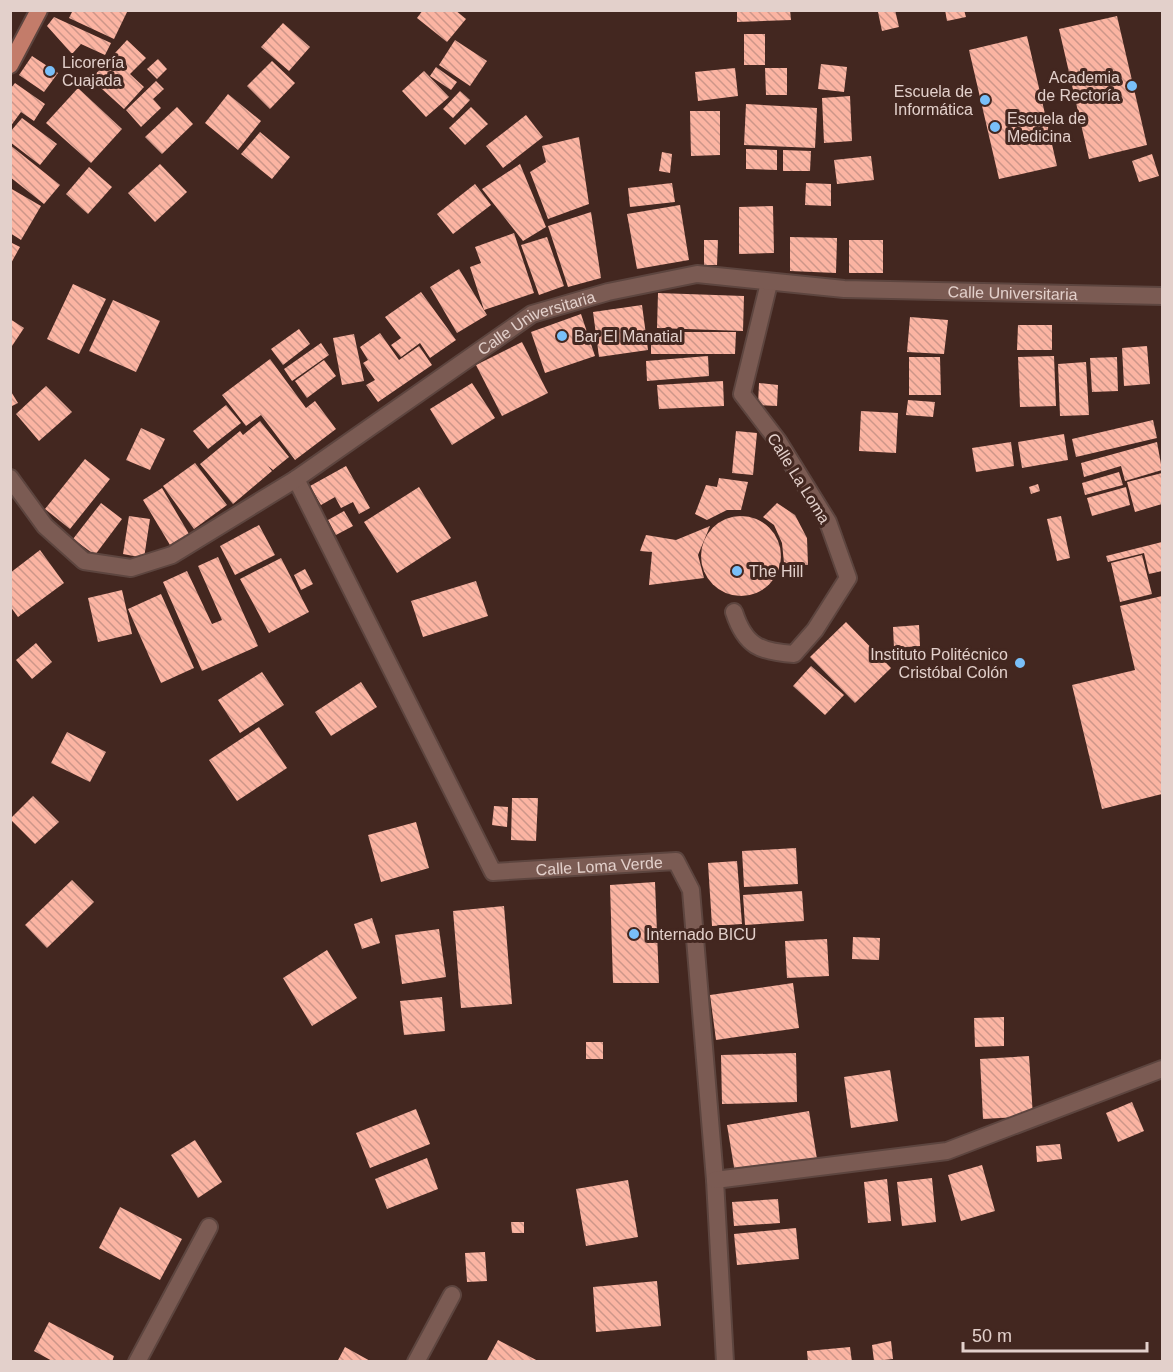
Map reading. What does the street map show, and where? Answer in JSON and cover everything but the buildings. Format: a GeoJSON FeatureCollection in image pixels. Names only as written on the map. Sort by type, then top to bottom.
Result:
{"type":"FeatureCollection","features":[{"type":"Feature","properties":{"kind":"highway"},"geometry":{"type":"LineString","coordinates":[[10,65],[39,10]]}},
{"type":"Feature","properties":{"kind":"street","name":"Calle Universitaria"},"geometry":{"type":"LineString","coordinates":[[10,478],[45,526],[84,561],[131,568],[172,555],[296,479],[532,314],[608,292],[697,274],[844,289],[1162,296]]}},
{"type":"Feature","properties":{"kind":"street","name":"Calle La Loma"},"geometry":{"type":"LineString","coordinates":[[734,612],[740,631],[766,652],[794,654],[815,630],[848,578],[828,522],[778,441],[742,394],[769,283]]}},
{"type":"Feature","properties":{"kind":"street","name":"Calle Loma Verde"},"geometry":{"type":"LineString","coordinates":[[296,479],[493,872],[676,861],[691,890],[715,1180],[725,1362]]}},
{"type":"Feature","properties":{"kind":"street"},"geometry":{"type":"LineString","coordinates":[[715,1180],[947,1151],[1162,1069]]}},
{"type":"Feature","properties":{"kind":"street"},"geometry":{"type":"LineString","coordinates":[[137,1362],[208,1227]]}},
{"type":"Feature","properties":{"kind":"street"},"geometry":{"type":"LineString","coordinates":[[416,1362],[452,1295]]}},
{"type":"Feature","properties":{"kind":"place","name":"Licorería Cuajada"},"geometry":{"type":"Point","coordinates":[50,71]}},
{"type":"Feature","properties":{"kind":"place","name":"Academia de Rectoría"},"geometry":{"type":"Point","coordinates":[1132,86]}},
{"type":"Feature","properties":{"kind":"place","name":"Escuela de Informática"},"geometry":{"type":"Point","coordinates":[985,100]}},
{"type":"Feature","properties":{"kind":"place","name":"Escuela de Medicina"},"geometry":{"type":"Point","coordinates":[995,127]}},
{"type":"Feature","properties":{"kind":"place","name":"Bar El Manatial"},"geometry":{"type":"Point","coordinates":[562,336]}},
{"type":"Feature","properties":{"kind":"place","name":"The Hill"},"geometry":{"type":"Point","coordinates":[737,571]}},
{"type":"Feature","properties":{"kind":"place","name":"Instituto Politécnico Cristóbal Colón"},"geometry":{"type":"Point","coordinates":[1020,663]}},
{"type":"Feature","properties":{"kind":"place","name":"Internado BICU"},"geometry":{"type":"Point","coordinates":[634,934]}}]}
